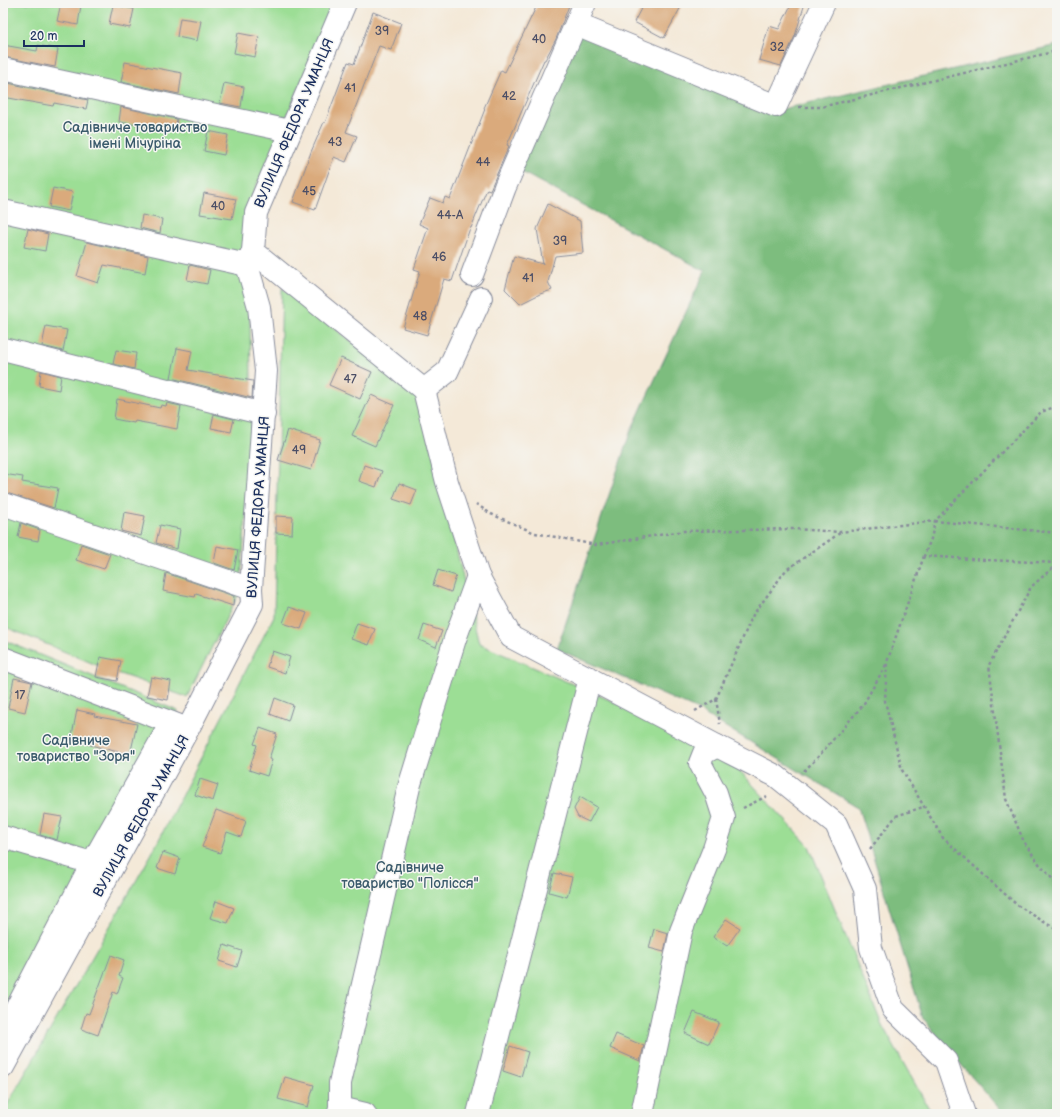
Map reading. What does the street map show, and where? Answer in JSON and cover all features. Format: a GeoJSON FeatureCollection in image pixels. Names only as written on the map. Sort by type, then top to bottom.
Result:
{"type":"FeatureCollection","features":[{"type":"Feature","properties":{"kind":"street","name":"ВУЛИЦЯ ФЕДОРА УМАНЦЯ"},"geometry":{"type":"LineString","coordinates":[[3,1067],[180,726],[252,604],[251,589],[266,371],[260,307],[250,258],[256,214],[345,3]]}},
{"type":"Feature","properties":{"kind":"street"},"geometry":{"type":"LineString","coordinates":[[472,275],[505,187],[585,3]]}},
{"type":"Feature","properties":{"kind":"street"},"geometry":{"type":"LineString","coordinates":[[576,24],[776,106],[824,3]]}},
{"type":"Feature","properties":{"kind":"street"},"geometry":{"type":"LineString","coordinates":[[3,69],[290,131]]}},
{"type":"Feature","properties":{"kind":"street"},"geometry":{"type":"LineString","coordinates":[[3,211],[250,258],[424,390],[447,482],[478,576],[511,637],[776,776],[836,824],[865,889],[871,948],[893,1009],[946,1062],[964,1114]]}},
{"type":"Feature","properties":{"kind":"street"},"geometry":{"type":"LineString","coordinates":[[424,390],[447,372],[481,298]]}},
{"type":"Feature","properties":{"kind":"street"},"geometry":{"type":"LineString","coordinates":[[3,349],[264,414]]}},
{"type":"Feature","properties":{"kind":"street"},"geometry":{"type":"LineString","coordinates":[[3,504],[251,589]]}},
{"type":"Feature","properties":{"kind":"street"},"geometry":{"type":"LineString","coordinates":[[365,1114],[339,1111],[340,1083],[409,787],[455,639],[478,576]]}},
{"type":"Feature","properties":{"kind":"street"},"geometry":{"type":"LineString","coordinates":[[3,658],[180,726],[92,863],[9,1010],[3,1038]]}},
{"type":"Feature","properties":{"kind":"street"},"geometry":{"type":"LineString","coordinates":[[478,1114],[590,678]]}},
{"type":"Feature","properties":{"kind":"street"},"geometry":{"type":"LineString","coordinates":[[642,1114],[681,931],[714,849],[724,818],[716,793],[700,763],[704,753],[717,746]]}},
{"type":"Feature","properties":{"kind":"street"},"geometry":{"type":"LineString","coordinates":[[3,837],[92,863]]}},
{"type":"Feature","properties":{"kind":"path"},"geometry":{"type":"LineString","coordinates":[[776,106],[821,108],[1057,51]]}},
{"type":"Feature","properties":{"kind":"path"},"geometry":{"type":"LineString","coordinates":[[724,818],[788,786],[818,758],[863,705],[887,662],[931,539],[935,521],[1041,412],[1057,406]]}},
{"type":"Feature","properties":{"kind":"path"},"geometry":{"type":"LineString","coordinates":[[472,500],[490,514],[535,534],[596,545],[684,532],[794,529],[840,532],[935,521],[1057,533]]}},
{"type":"Feature","properties":{"kind":"path"},"geometry":{"type":"LineString","coordinates":[[689,715],[716,699],[753,615],[786,570],[840,532]]}},
{"type":"Feature","properties":{"kind":"path"},"geometry":{"type":"LineString","coordinates":[[924,556],[1057,563]]}},
{"type":"Feature","properties":{"kind":"path"},"geometry":{"type":"LineString","coordinates":[[1057,563],[1031,587],[989,665],[1006,800],[1024,842],[1040,865],[1057,884]]}},
{"type":"Feature","properties":{"kind":"path"},"geometry":{"type":"LineString","coordinates":[[887,662],[885,701],[902,770],[923,807],[943,838],[1017,904],[1057,930]]}},
{"type":"Feature","properties":{"kind":"path"},"geometry":{"type":"LineString","coordinates":[[859,875],[870,849],[896,816],[923,807]]}},
{"type":"Feature","properties":{"kind":"green space","name":"Садівниче товариство імені Мічуріна"},"geometry":{"type":"Polygon","coordinates":[[[3,3],[336,3],[248,205],[252,440],[240,591],[187,697],[111,671],[3,626],[3,3]]]}},
{"type":"Feature","properties":{"kind":"green space"},"geometry":{"type":"Polygon","coordinates":[[[579,27],[778,110],[1057,45],[1057,1114],[1004,1114],[950,1052],[923,1018],[858,807],[696,709],[557,649],[630,433],[705,271],[516,169],[579,27]]]}},
{"type":"Feature","properties":{"kind":"green space","name":"Садівниче товариство \"Полісся\""},"geometry":{"type":"Polygon","coordinates":[[[282,288],[419,393],[479,644],[717,746],[809,846],[882,1025],[932,1114],[3,1114],[151,855],[274,616],[282,288]]]}},
{"type":"Feature","properties":{"kind":"green space","name":"Садівниче товариство \"Зоря\""},"geometry":{"type":"Polygon","coordinates":[[[3,640],[178,711],[3,1053],[3,640]]]}},
{"type":"Feature","properties":{"kind":"building"},"geometry":{"type":"Polygon","coordinates":[[[61,3],[81,5],[78,25],[57,21],[61,3]]]}},
{"type":"Feature","properties":{"kind":"building"},"geometry":{"type":"Polygon","coordinates":[[[538,3],[570,3],[556,39],[544,60],[507,145],[509,146],[490,190],[487,189],[470,228],[452,281],[444,279],[427,335],[403,328],[420,271],[414,269],[428,228],[419,224],[430,198],[443,203],[445,197],[450,199],[485,109],[484,108],[501,70],[505,72],[538,3]]]}},
{"type":"Feature","properties":{"kind":"building"},"geometry":{"type":"Polygon","coordinates":[[[644,3],[683,3],[664,38],[634,22],[644,3]]]}},
{"type":"Feature","properties":{"kind":"building"},"geometry":{"type":"Polygon","coordinates":[[[792,3],[805,3],[795,36],[781,66],[759,60],[769,26],[779,29],[792,3]]]}},
{"type":"Feature","properties":{"kind":"building"},"geometry":{"type":"Polygon","coordinates":[[[113,5],[134,9],[130,28],[109,24],[113,5]]]}},
{"type":"Feature","properties":{"kind":"building"},"geometry":{"type":"Polygon","coordinates":[[[373,12],[401,23],[391,50],[379,46],[346,132],[357,136],[346,162],[334,157],[315,210],[293,202],[311,152],[324,122],[325,123],[348,62],[354,64],[373,12]]]}},
{"type":"Feature","properties":{"kind":"building"},"geometry":{"type":"Polygon","coordinates":[[[180,18],[201,21],[197,41],[177,37],[180,18]]]}},
{"type":"Feature","properties":{"kind":"building"},"geometry":{"type":"Polygon","coordinates":[[[238,33],[259,37],[255,57],[234,53],[238,33]]]}},
{"type":"Feature","properties":{"kind":"building"},"geometry":{"type":"Polygon","coordinates":[[[3,45],[37,51],[38,45],[58,49],[55,67],[3,57],[3,45]]]}},
{"type":"Feature","properties":{"kind":"building"},"geometry":{"type":"Polygon","coordinates":[[[125,62],[182,73],[179,94],[121,82],[125,62]]]}},
{"type":"Feature","properties":{"kind":"building"},"geometry":{"type":"Polygon","coordinates":[[[3,82],[88,100],[86,109],[54,103],[53,106],[3,97],[3,82]]]}},
{"type":"Feature","properties":{"kind":"building"},"geometry":{"type":"Polygon","coordinates":[[[224,83],[244,87],[241,107],[220,103],[224,83]]]}},
{"type":"Feature","properties":{"kind":"building"},"geometry":{"type":"Polygon","coordinates":[[[121,107],[177,119],[175,131],[119,122],[121,107]]]}},
{"type":"Feature","properties":{"kind":"building"},"geometry":{"type":"Polygon","coordinates":[[[208,131],[228,135],[224,155],[204,151],[208,131]]]}},
{"type":"Feature","properties":{"kind":"building"},"geometry":{"type":"Polygon","coordinates":[[[53,188],[73,192],[69,211],[49,207],[53,188]]]}},
{"type":"Feature","properties":{"kind":"building"},"geometry":{"type":"Polygon","coordinates":[[[204,193],[236,199],[232,219],[200,214],[204,193]]]}},
{"type":"Feature","properties":{"kind":"building"},"geometry":{"type":"Polygon","coordinates":[[[548,204],[580,221],[583,253],[555,256],[548,282],[552,290],[520,304],[505,289],[514,256],[543,264],[537,229],[548,204]]]}},
{"type":"Feature","properties":{"kind":"building"},"geometry":{"type":"Polygon","coordinates":[[[142,215],[162,219],[160,233],[140,228],[142,215]]]}},
{"type":"Feature","properties":{"kind":"building"},"geometry":{"type":"Polygon","coordinates":[[[28,229],[48,234],[45,251],[24,247],[28,229]]]}},
{"type":"Feature","properties":{"kind":"building"},"geometry":{"type":"Polygon","coordinates":[[[87,242],[148,256],[145,273],[104,265],[98,283],[77,276],[87,242]]]}},
{"type":"Feature","properties":{"kind":"building"},"geometry":{"type":"Polygon","coordinates":[[[190,265],[210,270],[207,284],[187,280],[190,265]]]}},
{"type":"Feature","properties":{"kind":"building"},"geometry":{"type":"Polygon","coordinates":[[[46,326],[67,330],[63,351],[42,346],[46,326]]]}},
{"type":"Feature","properties":{"kind":"building"},"geometry":{"type":"Polygon","coordinates":[[[177,348],[192,351],[188,370],[253,381],[252,398],[171,378],[177,348]]]}},
{"type":"Feature","properties":{"kind":"building"},"geometry":{"type":"Polygon","coordinates":[[[116,350],[136,353],[134,369],[113,364],[116,350]]]}},
{"type":"Feature","properties":{"kind":"building"},"geometry":{"type":"Polygon","coordinates":[[[341,358],[372,372],[360,399],[329,385],[341,358]]]}},
{"type":"Feature","properties":{"kind":"building"},"geometry":{"type":"Polygon","coordinates":[[[41,371],[61,376],[59,390],[39,386],[41,371]]]}},
{"type":"Feature","properties":{"kind":"building"},"geometry":{"type":"Polygon","coordinates":[[[371,395],[394,405],[375,446],[352,436],[371,395]]]}},
{"type":"Feature","properties":{"kind":"building"},"geometry":{"type":"Polygon","coordinates":[[[117,399],[160,408],[161,405],[166,406],[167,403],[181,406],[177,429],[135,421],[134,423],[114,419],[117,399]]]}},
{"type":"Feature","properties":{"kind":"building"},"geometry":{"type":"Polygon","coordinates":[[[214,414],[234,419],[231,432],[211,428],[214,414]]]}},
{"type":"Feature","properties":{"kind":"building"},"geometry":{"type":"Polygon","coordinates":[[[288,430],[320,440],[311,470],[278,460],[288,430]]]}},
{"type":"Feature","properties":{"kind":"building"},"geometry":{"type":"Polygon","coordinates":[[[364,465],[382,471],[376,487],[359,481],[364,465]]]}},
{"type":"Feature","properties":{"kind":"building"},"geometry":{"type":"Polygon","coordinates":[[[3,474],[23,477],[22,482],[58,488],[54,508],[3,492],[3,474]]]}},
{"type":"Feature","properties":{"kind":"building"},"geometry":{"type":"Polygon","coordinates":[[[399,483],[417,490],[411,505],[393,499],[399,483]]]}},
{"type":"Feature","properties":{"kind":"building"},"geometry":{"type":"Polygon","coordinates":[[[124,512],[145,516],[141,536],[121,531],[124,512]]]}},
{"type":"Feature","properties":{"kind":"building"},"geometry":{"type":"Polygon","coordinates":[[[276,516],[293,517],[292,534],[276,533],[276,516]]]}},
{"type":"Feature","properties":{"kind":"building"},"geometry":{"type":"Polygon","coordinates":[[[21,523],[40,530],[38,541],[18,537],[21,523]]]}},
{"type":"Feature","properties":{"kind":"building"},"geometry":{"type":"Polygon","coordinates":[[[160,525],[180,529],[177,549],[156,543],[160,525]]]}},
{"type":"Feature","properties":{"kind":"building"},"geometry":{"type":"Polygon","coordinates":[[[81,544],[110,554],[104,569],[76,560],[81,544]]]}},
{"type":"Feature","properties":{"kind":"building"},"geometry":{"type":"Polygon","coordinates":[[[217,546],[238,550],[234,570],[214,563],[217,546]]]}},
{"type":"Feature","properties":{"kind":"building"},"geometry":{"type":"Polygon","coordinates":[[[438,570],[456,576],[451,592],[433,585],[438,570]]]}},
{"type":"Feature","properties":{"kind":"building"},"geometry":{"type":"Polygon","coordinates":[[[166,573],[234,596],[233,606],[196,594],[195,597],[163,591],[166,573]]]}},
{"type":"Feature","properties":{"kind":"building"},"geometry":{"type":"Polygon","coordinates":[[[289,607],[307,613],[301,629],[283,623],[289,607]]]}},
{"type":"Feature","properties":{"kind":"building"},"geometry":{"type":"Polygon","coordinates":[[[357,623],[375,629],[369,645],[351,639],[357,623]]]}},
{"type":"Feature","properties":{"kind":"building"},"geometry":{"type":"Polygon","coordinates":[[[424,625],[442,631],[436,647],[419,640],[424,625]]]}},
{"type":"Feature","properties":{"kind":"building"},"geometry":{"type":"Polygon","coordinates":[[[272,651],[290,657],[285,673],[267,667],[272,651]]]}},
{"type":"Feature","properties":{"kind":"building"},"geometry":{"type":"Polygon","coordinates":[[[100,657],[121,661],[117,681],[96,677],[100,657]]]}},
{"type":"Feature","properties":{"kind":"building"},"geometry":{"type":"Polygon","coordinates":[[[151,677],[171,681],[168,700],[147,696],[151,677]]]}},
{"type":"Feature","properties":{"kind":"building"},"geometry":{"type":"Polygon","coordinates":[[[14,678],[32,682],[25,712],[8,708],[14,678]]]}},
{"type":"Feature","properties":{"kind":"building"},"geometry":{"type":"Polygon","coordinates":[[[275,698],[293,705],[288,721],[270,714],[275,698]]]}},
{"type":"Feature","properties":{"kind":"building"},"geometry":{"type":"Polygon","coordinates":[[[77,710],[95,714],[94,716],[137,724],[130,755],[71,740],[77,710]]]}},
{"type":"Feature","properties":{"kind":"building"},"geometry":{"type":"Polygon","coordinates":[[[260,728],[277,734],[269,759],[272,760],[267,776],[249,770],[257,745],[254,744],[260,728]]]}},
{"type":"Feature","properties":{"kind":"building"},"geometry":{"type":"Polygon","coordinates":[[[200,779],[218,785],[213,801],[195,795],[200,779]]]}},
{"type":"Feature","properties":{"kind":"building"},"geometry":{"type":"Polygon","coordinates":[[[580,797],[597,807],[589,822],[578,817],[574,809],[580,797]]]}},
{"type":"Feature","properties":{"kind":"building"},"geometry":{"type":"Polygon","coordinates":[[[216,810],[246,821],[241,837],[227,832],[220,853],[202,847],[216,810]]]}},
{"type":"Feature","properties":{"kind":"building"},"geometry":{"type":"Polygon","coordinates":[[[44,814],[62,817],[57,840],[40,835],[44,814]]]}},
{"type":"Feature","properties":{"kind":"building"},"geometry":{"type":"Polygon","coordinates":[[[163,852],[180,858],[175,874],[157,868],[163,852]]]}},
{"type":"Feature","properties":{"kind":"building"},"geometry":{"type":"Polygon","coordinates":[[[554,873],[572,877],[567,897],[549,892],[554,873]]]}},
{"type":"Feature","properties":{"kind":"building"},"geometry":{"type":"Polygon","coordinates":[[[216,901],[234,908],[228,923],[210,918],[216,901]]]}},
{"type":"Feature","properties":{"kind":"building"},"geometry":{"type":"Polygon","coordinates":[[[726,919],[740,928],[727,946],[713,937],[726,919]]]}},
{"type":"Feature","properties":{"kind":"building"},"geometry":{"type":"Polygon","coordinates":[[[654,929],[668,933],[664,952],[649,948],[654,929]]]}},
{"type":"Feature","properties":{"kind":"building"},"geometry":{"type":"Polygon","coordinates":[[[224,945],[242,951],[237,967],[219,961],[224,945]]]}},
{"type":"Feature","properties":{"kind":"building"},"geometry":{"type":"Polygon","coordinates":[[[111,955],[124,960],[119,976],[123,978],[117,994],[113,992],[98,1035],[81,1029],[86,1013],[89,1014],[111,955]]]}},
{"type":"Feature","properties":{"kind":"building"},"geometry":{"type":"Polygon","coordinates":[[[694,1012],[719,1022],[709,1044],[685,1033],[694,1012]]]}},
{"type":"Feature","properties":{"kind":"building"},"geometry":{"type":"Polygon","coordinates":[[[616,1034],[644,1046],[640,1061],[610,1048],[616,1034]]]}},
{"type":"Feature","properties":{"kind":"building"},"geometry":{"type":"Polygon","coordinates":[[[510,1046],[528,1052],[521,1077],[503,1071],[510,1046]]]}},
{"type":"Feature","properties":{"kind":"building"},"geometry":{"type":"Polygon","coordinates":[[[285,1077],[314,1085],[308,1107],[278,1099],[285,1077]]]}}]}
